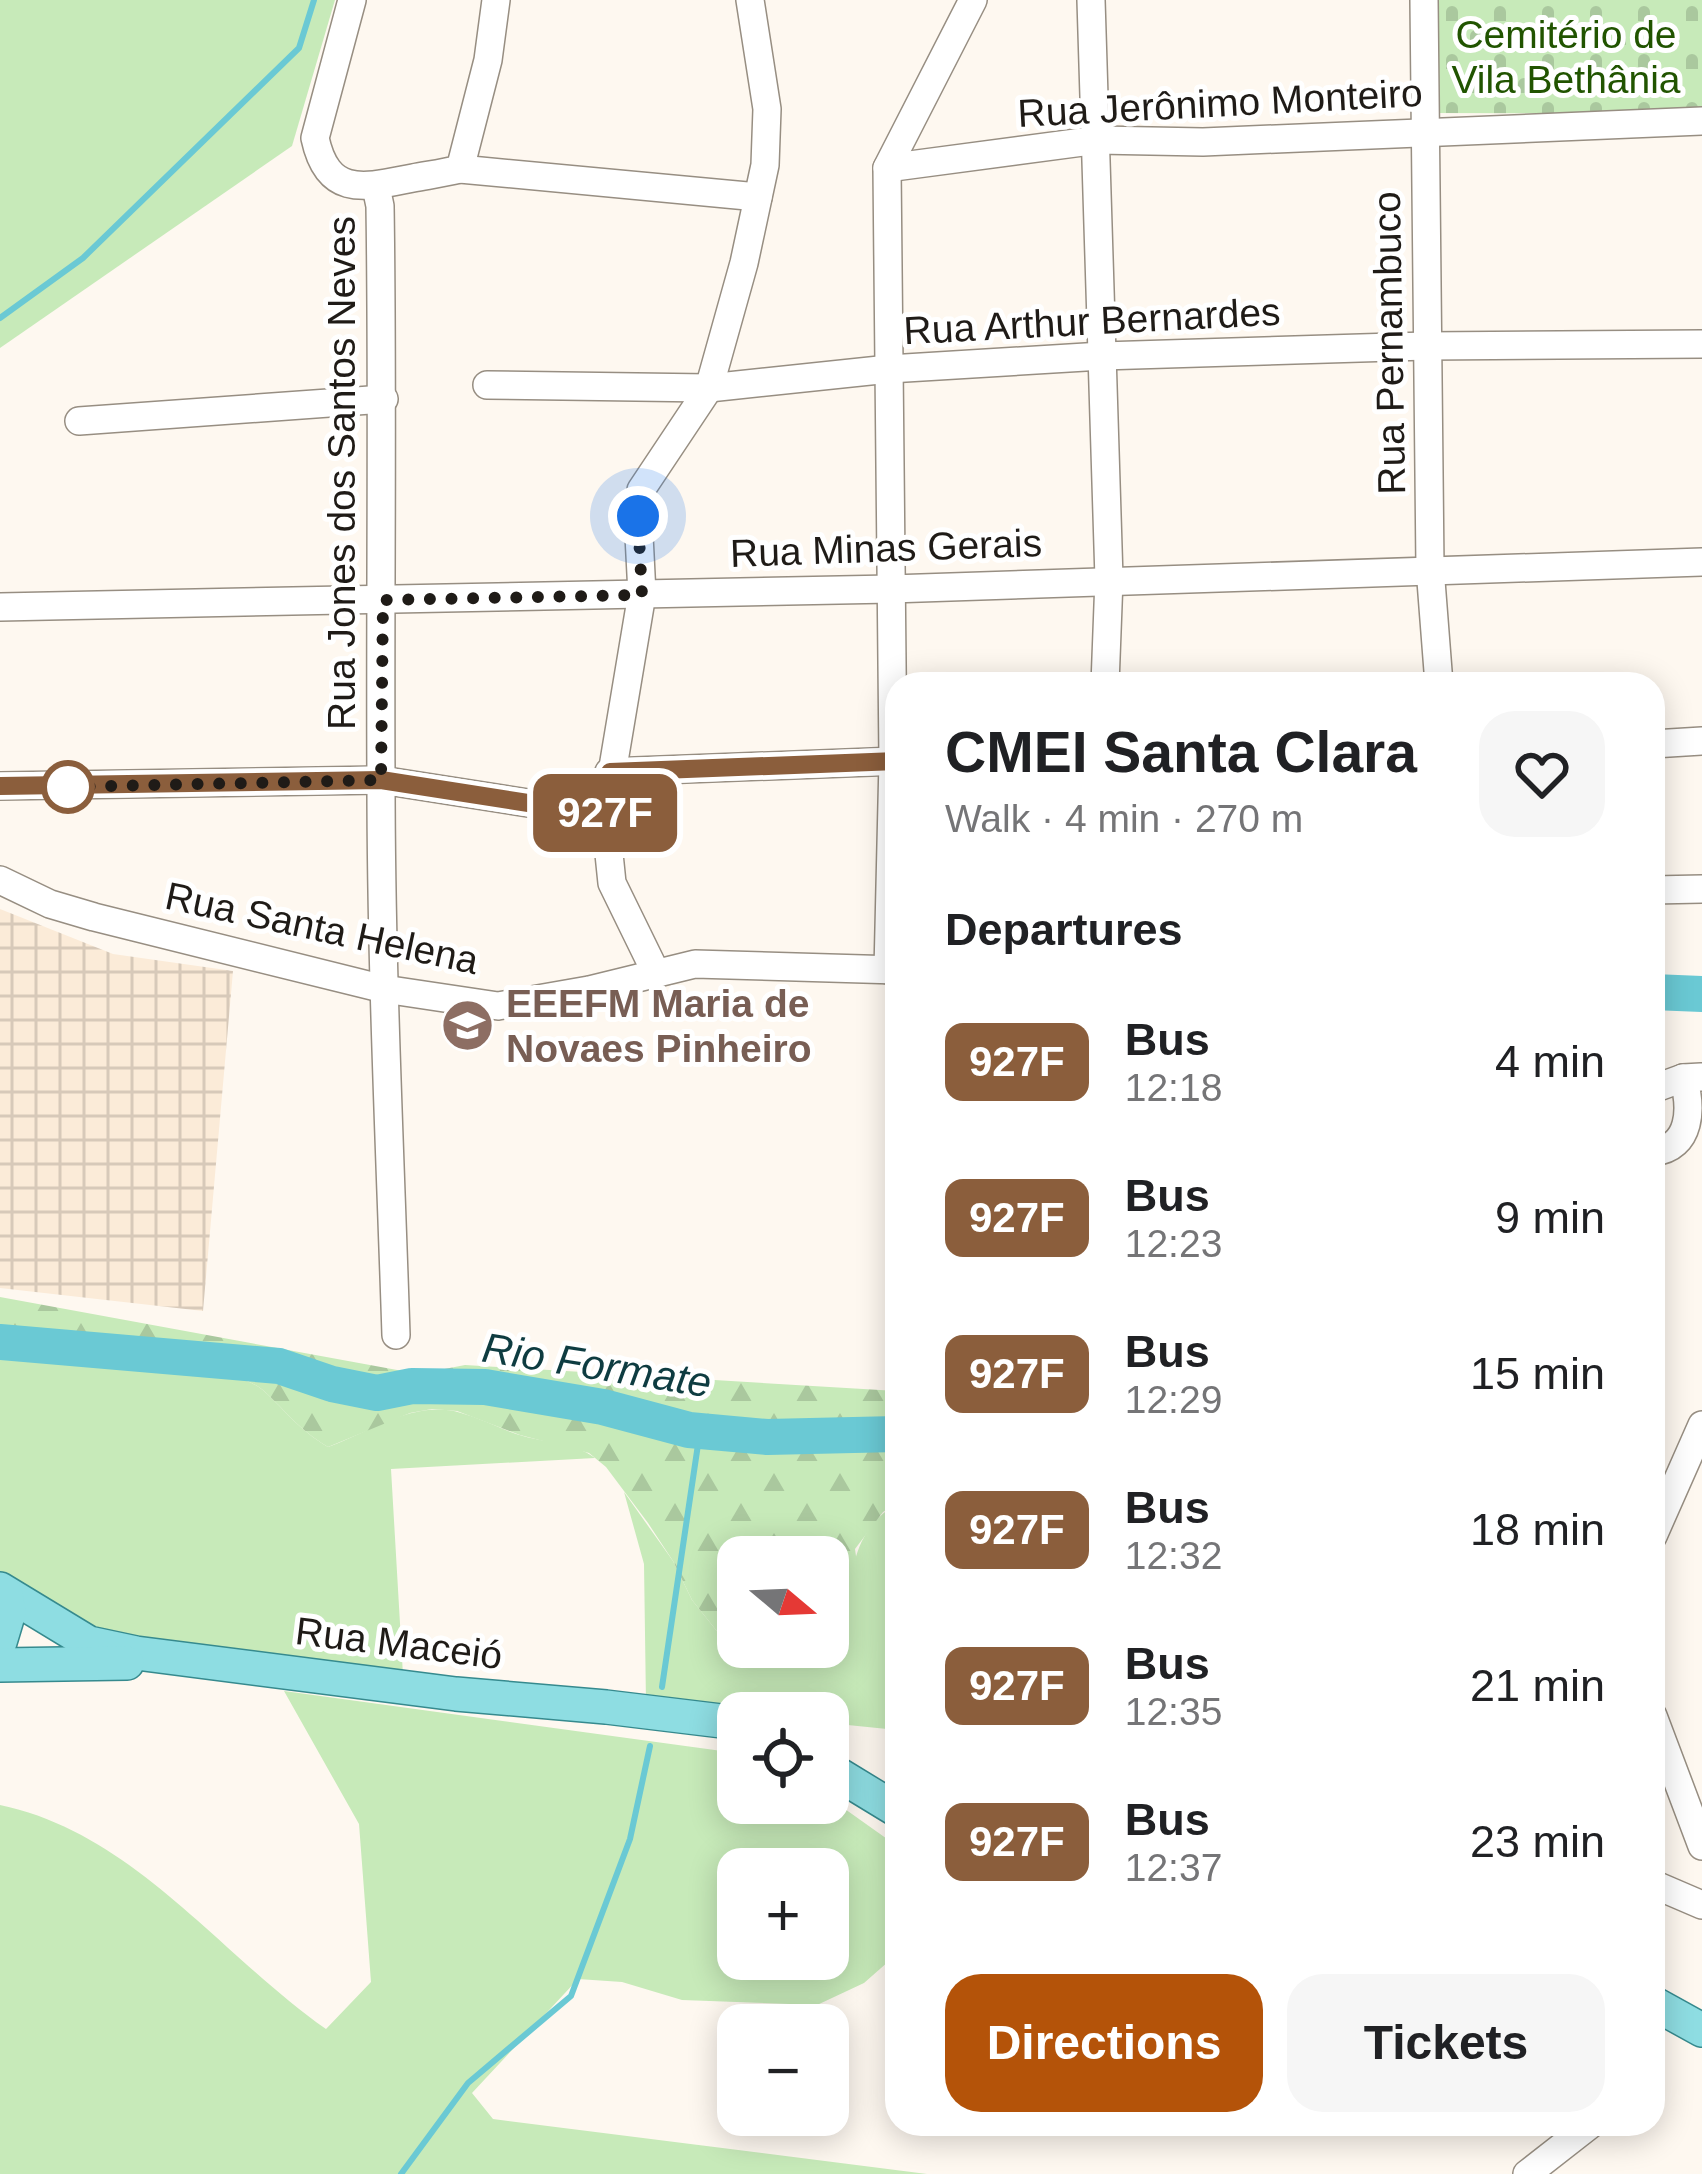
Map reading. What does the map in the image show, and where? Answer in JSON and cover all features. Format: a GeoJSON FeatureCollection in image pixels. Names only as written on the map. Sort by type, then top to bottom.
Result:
{"type":"FeatureCollection","features":[{"type":"Feature","properties":{"kind":"main road"},"geometry":{"type":"LineString","coordinates":[[0,1642],[9,1612],[3,1592]]}},
{"type":"Feature","properties":{"kind":"main road","name":"Rua Maceió"},"geometry":{"type":"LineString","coordinates":[[3,1592],[89,1642],[183,1659],[456,1694],[717,1721]]}},
{"type":"Feature","properties":{"kind":"main road","name":"Rua Maceió"},"geometry":{"type":"LineString","coordinates":[[0,1665],[183,1659]]}},
{"type":"Feature","properties":{"kind":"main road"},"geometry":{"type":"LineString","coordinates":[[849,1781],[885,1803]]}},
{"type":"Feature","properties":{"kind":"main road"},"geometry":{"type":"LineString","coordinates":[[1665,2010],[1702,2030]]}},
{"type":"Feature","properties":{"kind":"street"},"geometry":{"type":"LineString","coordinates":[[352,0],[315,138],[318,154],[330,172],[350,184],[376,188],[460,169],[758,197]]}},
{"type":"Feature","properties":{"kind":"street"},"geometry":{"type":"LineString","coordinates":[[460,169],[488,60],[496,0]]}},
{"type":"Feature","properties":{"kind":"street"},"geometry":{"type":"LineString","coordinates":[[645,975],[612,883],[605,815],[642,595],[641,490],[709,388],[765,165],[767,109],[750,0]]}},
{"type":"Feature","properties":{"kind":"street"},"geometry":{"type":"LineString","coordinates":[[893,672],[887,167],[973,0]]}},
{"type":"Feature","properties":{"kind":"street"},"geometry":{"type":"LineString","coordinates":[[1091,0],[1109,579],[1105,672]]}},
{"type":"Feature","properties":{"kind":"street","name":"Rua Pernambuco"},"geometry":{"type":"LineString","coordinates":[[1424,0],[1430,568],[1437,672]]}},
{"type":"Feature","properties":{"kind":"street","name":"Rua Jerônimo Monteiro"},"geometry":{"type":"LineString","coordinates":[[887,167],[1098,140],[1202,142],[1702,121]]}},
{"type":"Feature","properties":{"kind":"street","name":"Rua Jones dos Santos Neves"},"geometry":{"type":"LineString","coordinates":[[376,188],[384,399],[384,989],[396,1335]]}},
{"type":"Feature","properties":{"kind":"street","name":"Rua Arthur Bernardes"},"geometry":{"type":"LineString","coordinates":[[487,385],[709,388],[890,369],[1102,356],[1702,344]]}},
{"type":"Feature","properties":{"kind":"street"},"geometry":{"type":"LineString","coordinates":[[79,421],[384,399]]}},
{"type":"Feature","properties":{"kind":"street","name":"Rua Minas Gerais"},"geometry":{"type":"LineString","coordinates":[[0,607],[892,589],[1702,562]]}},
{"type":"Feature","properties":{"kind":"street"},"geometry":{"type":"LineString","coordinates":[[1665,743],[1702,741]]}},
{"type":"Feature","properties":{"kind":"street"},"geometry":{"type":"LineString","coordinates":[[610,772],[885,761]]}},
{"type":"Feature","properties":{"kind":"street"},"geometry":{"type":"LineString","coordinates":[[0,786],[381,780],[605,815]]}},
{"type":"Feature","properties":{"kind":"street","name":"Rua Santa Helena"},"geometry":{"type":"LineString","coordinates":[[0,880],[50,904],[384,989],[498,1006],[695,964],[885,970]]}},
{"type":"Feature","properties":{"kind":"street"},"geometry":{"type":"LineString","coordinates":[[1665,890],[1702,889]]}},
{"type":"Feature","properties":{"kind":"street"},"geometry":{"type":"LineString","coordinates":[[1665,1150],[1677,1142],[1686,1126],[1692,1077]]}},
{"type":"Feature","properties":{"kind":"street"},"geometry":{"type":"LineString","coordinates":[[1665,1509],[1702,1425]]}},
{"type":"Feature","properties":{"kind":"street"},"geometry":{"type":"LineString","coordinates":[[1665,1748],[1702,1846]]}},
{"type":"Feature","properties":{"kind":"street"},"geometry":{"type":"LineString","coordinates":[[1665,1889],[1702,1905]]}},
{"type":"Feature","properties":{"kind":"street"},"geometry":{"type":"LineString","coordinates":[[1527,2174],[1576,2136]]}},
{"type":"Feature","properties":{"kind":"shaded area"},"geometry":{"type":"Polygon","coordinates":[[[0,909],[113,954],[233,971],[203,1311],[0,1288],[0,909]]]}},
{"type":"Feature","properties":{"kind":"green space"},"geometry":{"type":"Polygon","coordinates":[[[0,0],[335,0],[292,146],[0,348],[0,0]]]}},
{"type":"Feature","properties":{"kind":"green space","name":"Cemitério de Vila Bethânia"},"geometry":{"type":"Polygon","coordinates":[[[1430,0],[1702,0],[1702,114],[1430,113],[1430,0]]]}},
{"type":"Feature","properties":{"kind":"green space"},"geometry":{"type":"Polygon","coordinates":[[[0,1297],[419,1374],[465,1365],[885,1390],[885,1511],[855,1549],[861,1592],[849,1608],[849,1536],[717,1536],[717,1631],[692,1600],[648,1523],[606,1467],[589,1453],[520,1435],[457,1411],[432,1409],[410,1413],[328,1447],[252,1383],[177,1366],[126,1369],[100,1352],[49,1341],[0,1338],[0,1297]]]}},
{"type":"Feature","properties":{"kind":"green space"},"geometry":{"type":"Polygon","coordinates":[[[0,1338],[84,1347],[127,1369],[177,1366],[236,1377],[264,1391],[328,1447],[393,1419],[444,1410],[595,1458],[391,1469],[403,1675],[148,1642],[92,1629],[51,1609],[0,1572],[0,1338]]]}},
{"type":"Feature","properties":{"kind":"green space"},"geometry":{"type":"Polygon","coordinates":[[[624,1492],[717,1631],[717,1668],[849,1668],[849,1597],[858,1549],[885,1512],[885,1729],[849,1725],[849,1692],[717,1692],[717,1710],[646,1703],[644,1564],[624,1492]]]}},
{"type":"Feature","properties":{"kind":"green space"},"geometry":{"type":"Polygon","coordinates":[[[284,1691],[717,1750],[717,1824],[849,1824],[849,1812],[885,1837],[885,1965],[864,1983],[819,2004],[682,2000],[622,1982],[578,1979],[472,2093],[493,2119],[927,2174],[0,2174],[0,1805],[48,1820],[134,1868],[326,2029],[371,1982],[359,1824],[284,1691]]]}},
{"type":"Feature","properties":{"kind":"waterway"},"geometry":{"type":"LineString","coordinates":[[0,318],[83,258],[299,48],[314,0]]}},
{"type":"Feature","properties":{"kind":"waterway","name":"Rio Formate"},"geometry":{"type":"LineString","coordinates":[[1665,992],[1702,994]]}},
{"type":"Feature","properties":{"kind":"waterway","name":"Rio Formate"},"geometry":{"type":"LineString","coordinates":[[0,1342],[279,1366],[377,1393],[412,1386],[485,1387],[603,1407],[689,1430],[767,1437],[885,1434]]}},
{"type":"Feature","properties":{"kind":"waterway"},"geometry":{"type":"LineString","coordinates":[[662,1687],[700,1431]]}},
{"type":"Feature","properties":{"kind":"waterway"},"geometry":{"type":"LineString","coordinates":[[401,2174],[468,2083],[571,1996],[630,1839],[650,1746]]}},
{"type":"Feature","properties":{"kind":"bus line","name":"927F"},"geometry":{"type":"LineString","coordinates":[[0,786],[381,780],[605,815],[610,772],[885,761]]}},
{"type":"Feature","properties":{"kind":"place","name":"EEEFM Maria de Novaes Pinheiro"},"geometry":{"type":"Point","coordinates":[467,1025]}},
{"type":"Feature","properties":{"kind":"route"},"geometry":{"type":"LineString","coordinates":[[68,787],[381,780],[383,600],[642,595],[638,516]]}}]}
